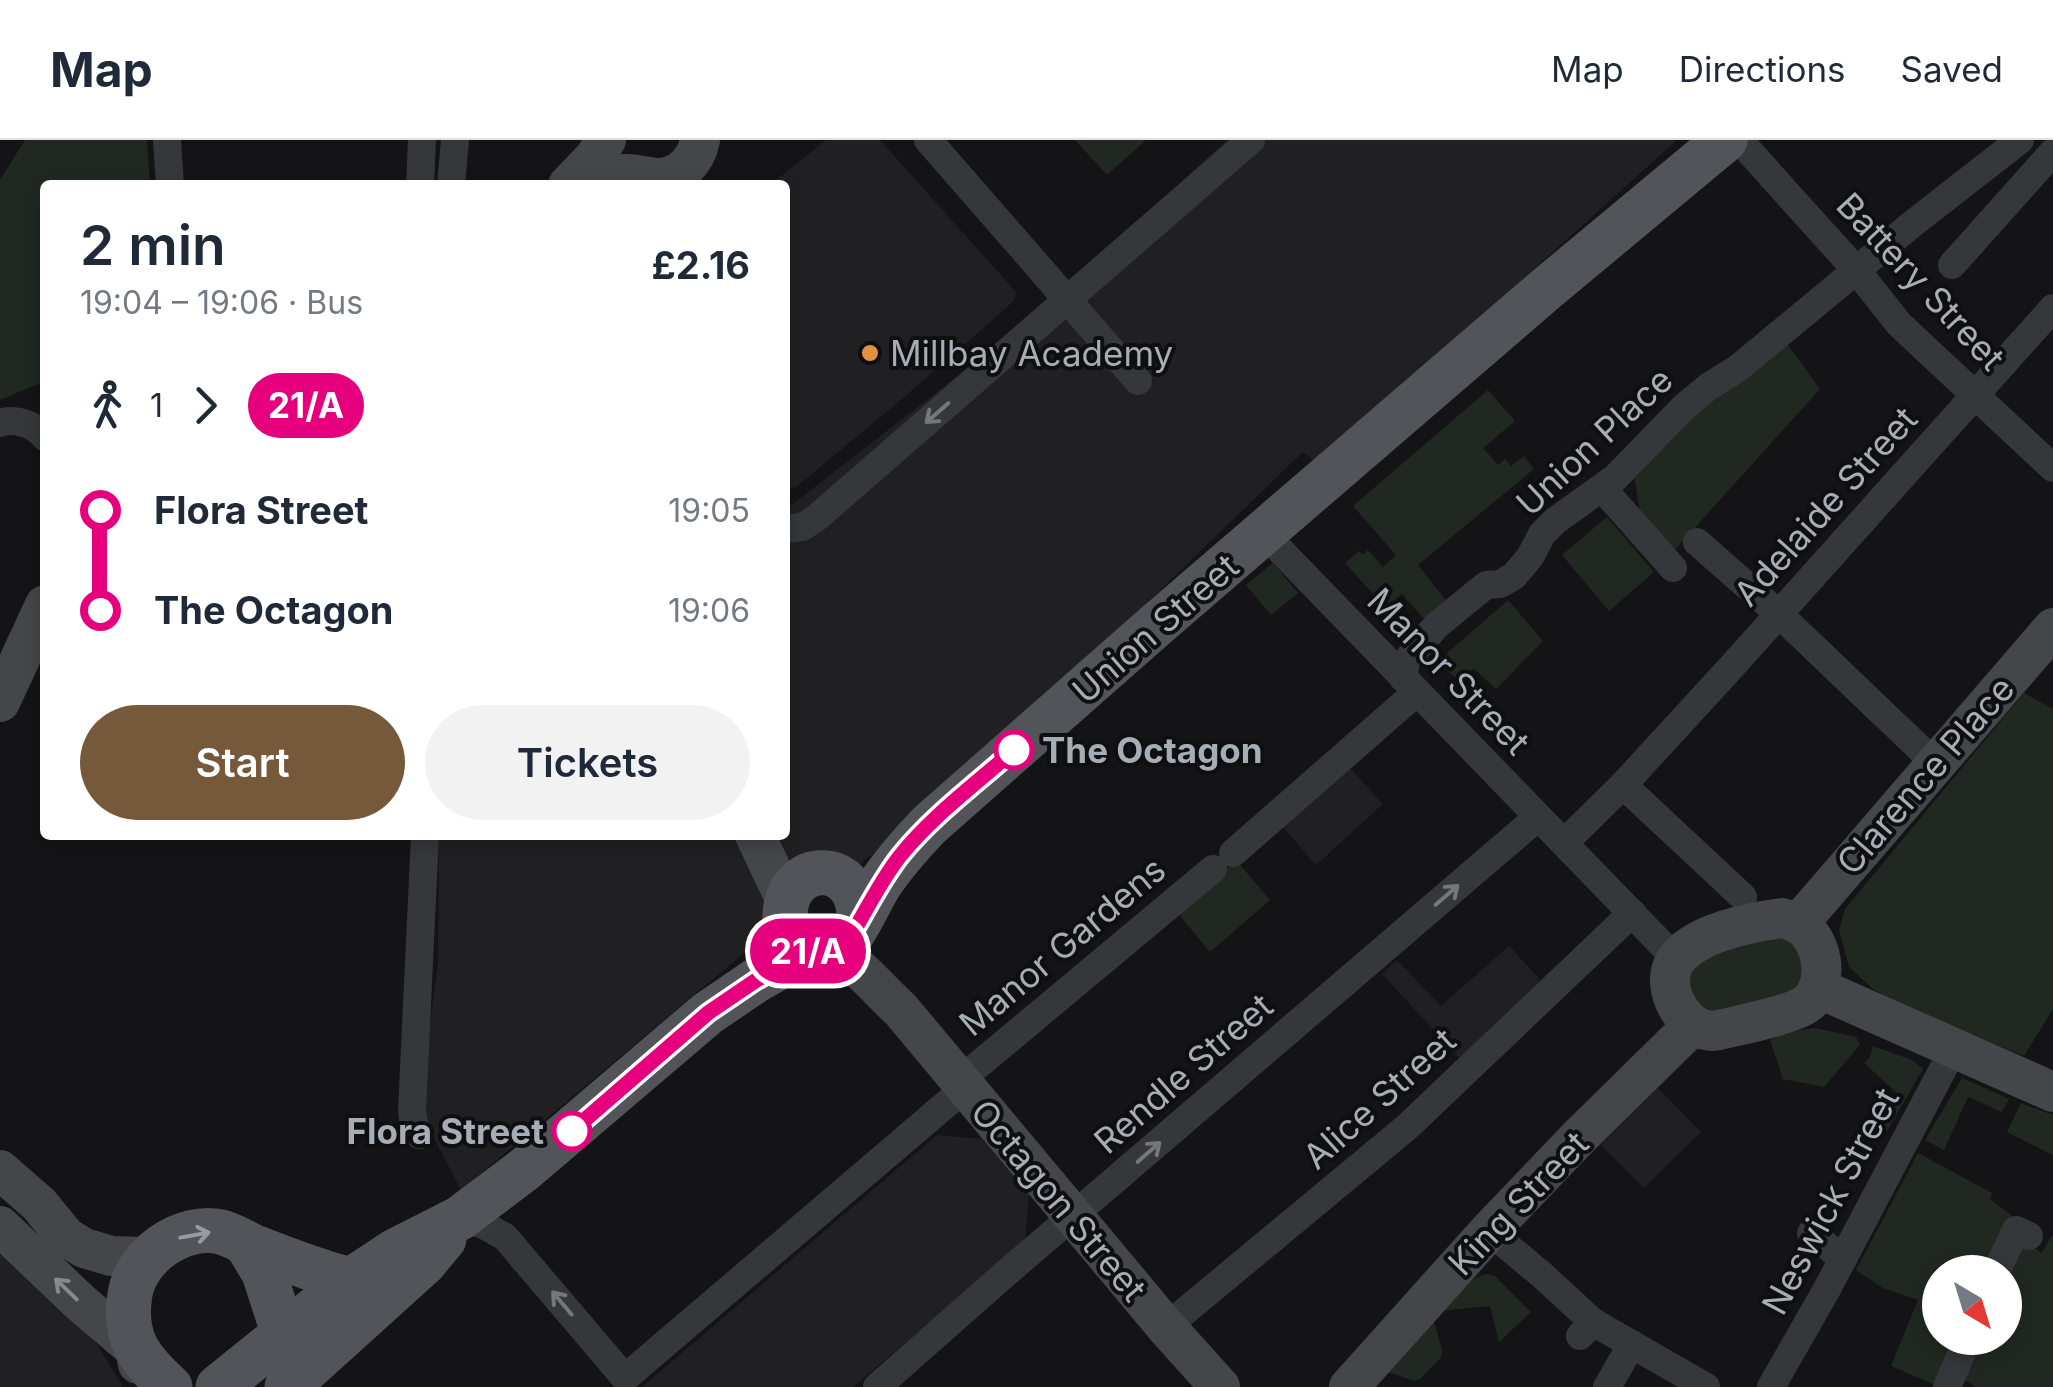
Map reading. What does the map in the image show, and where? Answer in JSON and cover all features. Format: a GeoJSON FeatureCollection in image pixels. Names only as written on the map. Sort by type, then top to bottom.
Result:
{"type":"FeatureCollection","features":[{"type":"Feature","properties":{"kind":"main road","name":"Union Street"},"geometry":{"type":"LineString","coordinates":[[218,1387],[284,1334],[424,1263],[460,1218],[567,1135],[708,1013],[822,927],[929,825],[1156,625],[1725,140]]}},
{"type":"Feature","properties":{"kind":"main road","name":"Union Street"},"geometry":{"type":"LineString","coordinates":[[830,873],[929,825]]}},
{"type":"Feature","properties":{"kind":"main road"},"geometry":{"type":"LineString","coordinates":[[822,927],[860,905],[853,888],[830,873]]}},
{"type":"Feature","properties":{"kind":"main road"},"geometry":{"type":"LineString","coordinates":[[170,1387],[139,1368],[127,1313],[132,1284],[147,1257],[172,1240],[194,1233],[220,1232],[309,1270],[370,1288],[374,1315],[343,1367],[336,1387]]}},
{"type":"Feature","properties":{"kind":"main road"},"geometry":{"type":"LineString","coordinates":[[246,1244],[264,1273],[284,1334],[289,1386]]}},
{"type":"Feature","properties":{"kind":"main road","name":"Union Street"},"geometry":{"type":"LineString","coordinates":[[289,1386],[370,1288]]}},
{"type":"Feature","properties":{"kind":"street"},"geometry":{"type":"LineString","coordinates":[[167,140],[170,180]]}},
{"type":"Feature","properties":{"kind":"street"},"geometry":{"type":"LineString","coordinates":[[420,180],[422,140]]}},
{"type":"Feature","properties":{"kind":"street"},"geometry":{"type":"LineString","coordinates":[[452,180],[455,140]]}},
{"type":"Feature","properties":{"kind":"street"},"geometry":{"type":"LineString","coordinates":[[573,180],[606,140]]}},
{"type":"Feature","properties":{"kind":"street"},"geometry":{"type":"LineString","coordinates":[[616,140],[625,162],[677,168]]}},
{"type":"Feature","properties":{"kind":"street"},"geometry":{"type":"LineString","coordinates":[[928,140],[1138,382]]}},
{"type":"Feature","properties":{"kind":"street"},"geometry":{"type":"LineString","coordinates":[[790,529],[815,518],[1251,140]]}},
{"type":"Feature","properties":{"kind":"street","name":"Battery Street"},"geometry":{"type":"LineString","coordinates":[[1739,140],[1899,324],[2053,468]]}},
{"type":"Feature","properties":{"kind":"street","name":"Union Place"},"geometry":{"type":"LineString","coordinates":[[1410,685],[1406,661],[1436,626],[1486,586],[1514,576],[1555,521],[1615,478],[1685,406],[2020,140]]}},
{"type":"Feature","properties":{"kind":"street"},"geometry":{"type":"LineString","coordinates":[[1952,265],[2053,152]]}},
{"type":"Feature","properties":{"kind":"street"},"geometry":{"type":"LineString","coordinates":[[595,180],[677,168]]}},
{"type":"Feature","properties":{"kind":"street","name":"Adelaide Street"},"geometry":{"type":"LineString","coordinates":[[1623,786],[2053,308]]}},
{"type":"Feature","properties":{"kind":"street"},"geometry":{"type":"LineString","coordinates":[[0,423],[8,420],[40,431]]}},
{"type":"Feature","properties":{"kind":"street"},"geometry":{"type":"LineString","coordinates":[[1602,488],[1673,568]]}},
{"type":"Feature","properties":{"kind":"street"},"geometry":{"type":"LineString","coordinates":[[1698,542],[1935,763]]}},
{"type":"Feature","properties":{"kind":"street","name":"Manor Street"},"geometry":{"type":"LineString","coordinates":[[1281,551],[1676,959]]}},
{"type":"Feature","properties":{"kind":"street"},"geometry":{"type":"LineString","coordinates":[[0,702],[40,609]]}},
{"type":"Feature","properties":{"kind":"street","name":"Clarence Place"},"geometry":{"type":"LineString","coordinates":[[1799,924],[2053,628]]}},
{"type":"Feature","properties":{"kind":"street","name":"Manor Gardens"},"geometry":{"type":"LineString","coordinates":[[962,1084],[1223,861],[1410,685]]}},
{"type":"Feature","properties":{"kind":"street"},"geometry":{"type":"LineString","coordinates":[[1564,844],[1623,786],[1743,897]]}},
{"type":"Feature","properties":{"kind":"street","name":"Rendle Street"},"geometry":{"type":"LineString","coordinates":[[890,1383],[1075,1216],[1538,817]]}},
{"type":"Feature","properties":{"kind":"street"},"geometry":{"type":"LineString","coordinates":[[419,1136],[412,1111],[425,840]]}},
{"type":"Feature","properties":{"kind":"street","name":"Octagon Street"},"geometry":{"type":"LineString","coordinates":[[759,840],[822,927],[864,946],[901,1010],[1220,1387]]}},
{"type":"Feature","properties":{"kind":"street"},"geometry":{"type":"LineString","coordinates":[[775,840],[830,873]]}},
{"type":"Feature","properties":{"kind":"street","name":"Alice Street"},"geometry":{"type":"LineString","coordinates":[[1166,1327],[1407,1127],[1632,913]]}},
{"type":"Feature","properties":{"kind":"street"},"geometry":{"type":"LineString","coordinates":[[1782,918],[1799,924],[1812,937],[1821,955],[1821,972],[1818,988],[1808,1003],[1712,1032],[1693,1025],[1682,1015],[1670,985],[1676,959],[1692,945],[1722,932],[1782,918]]}},
{"type":"Feature","properties":{"kind":"street"},"geometry":{"type":"LineString","coordinates":[[1818,988],[2053,1092]]}},
{"type":"Feature","properties":{"kind":"street","name":"King Street"},"geometry":{"type":"LineString","coordinates":[[1348,1387],[1489,1231],[1693,1025]]}},
{"type":"Feature","properties":{"kind":"street","name":"Neswick Street"},"geometry":{"type":"LineString","coordinates":[[1771,1387],[1953,1050]]}},
{"type":"Feature","properties":{"kind":"street"},"geometry":{"type":"LineString","coordinates":[[460,1218],[505,1237],[625,1378],[962,1084]]}},
{"type":"Feature","properties":{"kind":"street"},"geometry":{"type":"LineString","coordinates":[[0,1170],[39,1204],[66,1237],[84,1248],[111,1256],[147,1257]]}},
{"type":"Feature","properties":{"kind":"street"},"geometry":{"type":"LineString","coordinates":[[0,1226],[81,1302],[139,1368]]}},
{"type":"Feature","properties":{"kind":"street"},"geometry":{"type":"LineString","coordinates":[[2004,1255],[2016,1230],[2029,1236]]}},
{"type":"Feature","properties":{"kind":"street"},"geometry":{"type":"LineString","coordinates":[[1489,1231],[1542,1275],[1586,1329],[1632,1344],[1706,1387]]}},
{"type":"Feature","properties":{"kind":"street"},"geometry":{"type":"LineString","coordinates":[[1812,1233],[1843,1259]]}},
{"type":"Feature","properties":{"kind":"street"},"geometry":{"type":"LineString","coordinates":[[1606,1387],[1632,1344]]}},
{"type":"Feature","properties":{"kind":"street"},"geometry":{"type":"LineString","coordinates":[[1947,1387],[1961,1355]]}},
{"type":"Feature","properties":{"kind":"shaded area"},"geometry":{"type":"Polygon","coordinates":[[[25,140],[147,140],[150,180],[40,180],[40,383],[0,400],[0,180],[25,140]]]}},
{"type":"Feature","properties":{"kind":"shaded area","name":"Millbay Academy"},"geometry":{"type":"Polygon","coordinates":[[[826,140],[880,140],[1016,292],[1014,301],[896,404],[790,489],[790,180],[776,180],[826,140]]]}},
{"type":"Feature","properties":{"kind":"shaded area"},"geometry":{"type":"Polygon","coordinates":[[[1075,140],[1146,140],[1107,175],[1075,140]]]}},
{"type":"Feature","properties":{"kind":"shaded area"},"geometry":{"type":"Polygon","coordinates":[[[1227,140],[1677,140],[1403,387],[1315,461],[1303,452],[955,788],[755,944],[461,1190],[418,1107],[438,965],[439,840],[790,840],[790,506],[1027,322],[1227,140]]]}},
{"type":"Feature","properties":{"kind":"shaded area"},"geometry":{"type":"Polygon","coordinates":[[[1783,338],[1820,389],[1672,553],[1640,511],[1633,469],[1783,338]]]}},
{"type":"Feature","properties":{"kind":"shaded area"},"geometry":{"type":"Polygon","coordinates":[[[1488,390],[1515,421],[1483,448],[1498,465],[1505,459],[1511,466],[1524,456],[1534,469],[1418,565],[1446,600],[1425,620],[1402,594],[1386,608],[1345,563],[1359,551],[1363,554],[1368,550],[1383,567],[1396,555],[1353,506],[1488,390]]]}},
{"type":"Feature","properties":{"kind":"shaded area"},"geometry":{"type":"Polygon","coordinates":[[[1607,517],[1654,572],[1609,611],[1562,555],[1607,517]]]}},
{"type":"Feature","properties":{"kind":"shaded area"},"geometry":{"type":"Polygon","coordinates":[[[1273,563],[1298,593],[1271,615],[1246,585],[1273,563]]]}},
{"type":"Feature","properties":{"kind":"shaded area"},"geometry":{"type":"Polygon","coordinates":[[[1508,600],[1543,641],[1496,689],[1474,669],[1462,683],[1437,662],[1508,600]]]}},
{"type":"Feature","properties":{"kind":"shaded area"},"geometry":{"type":"Polygon","coordinates":[[[2024,693],[2053,709],[2053,1009],[2024,1056],[1907,1008],[1874,990],[1849,967],[1839,930],[1845,909],[2024,693]]]}},
{"type":"Feature","properties":{"kind":"shaded area"},"geometry":{"type":"Polygon","coordinates":[[[1346,764],[1383,804],[1316,865],[1282,826],[1346,764]]]}},
{"type":"Feature","properties":{"kind":"shaded area"},"geometry":{"type":"Polygon","coordinates":[[[1236,860],[1270,900],[1210,952],[1176,911],[1236,860]]]}},
{"type":"Feature","properties":{"kind":"shaded area"},"geometry":{"type":"Polygon","coordinates":[[[1777,930],[1802,948],[1802,977],[1795,989],[1715,1017],[1695,1012],[1686,962],[1777,930]]]}},
{"type":"Feature","properties":{"kind":"shaded area"},"geometry":{"type":"Polygon","coordinates":[[[1509,946],[1547,987],[1464,1063],[1382,974],[1397,960],[1441,1006],[1509,946]]]}},
{"type":"Feature","properties":{"kind":"shaded area"},"geometry":{"type":"Polygon","coordinates":[[[1815,1028],[1856,1037],[1860,1045],[1824,1087],[1783,1079],[1770,1040],[1787,1032],[1815,1028]]]}},
{"type":"Feature","properties":{"kind":"shaded area"},"geometry":{"type":"Polygon","coordinates":[[[1873,1046],[1912,1060],[1923,1069],[1887,1131],[1877,1130],[1871,1120],[1896,1092],[1864,1063],[1873,1046]]]}},
{"type":"Feature","properties":{"kind":"shaded area"},"geometry":{"type":"Polygon","coordinates":[[[1962,1078],[2009,1099],[2002,1112],[1968,1097],[1944,1150],[1925,1140],[1962,1078]]]}},
{"type":"Feature","properties":{"kind":"shaded area"},"geometry":{"type":"Polygon","coordinates":[[[1658,1088],[1701,1132],[1644,1188],[1601,1145],[1658,1088]]]}},
{"type":"Feature","properties":{"kind":"shaded area"},"geometry":{"type":"Polygon","coordinates":[[[2021,1103],[2053,1115],[2053,1155],[2007,1132],[2021,1103]]]}},
{"type":"Feature","properties":{"kind":"shaded area"},"geometry":{"type":"Polygon","coordinates":[[[937,1135],[982,1139],[1029,1194],[1025,1242],[853,1387],[642,1387],[937,1135]]]}},
{"type":"Feature","properties":{"kind":"shaded area"},"geometry":{"type":"Polygon","coordinates":[[[1918,1153],[1992,1193],[1990,1199],[2012,1216],[1995,1255],[1922,1255],[1922,1355],[1954,1355],[1940,1387],[1891,1366],[1918,1300],[1883,1288],[1856,1270],[1918,1153]]]}},
{"type":"Feature","properties":{"kind":"shaded area"},"geometry":{"type":"Polygon","coordinates":[[[2053,1237],[2053,1387],[1976,1387],[1960,1377],[1969,1355],[2022,1355],[2022,1255],[2012,1255],[2019,1240],[2042,1253],[2053,1237]]]}},
{"type":"Feature","properties":{"kind":"shaded area"},"geometry":{"type":"Polygon","coordinates":[[[0,1238],[96,1343],[123,1387],[0,1387],[0,1238]]]}},
{"type":"Feature","properties":{"kind":"shaded area"},"geometry":{"type":"Polygon","coordinates":[[[1488,1274],[1495,1276],[1531,1312],[1499,1342],[1490,1306],[1440,1311],[1468,1283],[1488,1274]]]}},
{"type":"Feature","properties":{"kind":"shaded area"},"geometry":{"type":"Polygon","coordinates":[[[1433,1319],[1441,1358],[1420,1379],[1414,1381],[1382,1370],[1433,1319]]]}},
{"type":"Feature","properties":{"kind":"bus line","name":"21/A"},"geometry":{"type":"LineString","coordinates":[[572,1131],[708,1013],[790,960],[815,947],[830,948],[849,938],[902,854],[1014,750]]}},
{"type":"Feature","properties":{"kind":"place","name":"Millbay Academy"},"geometry":{"type":"Point","coordinates":[870,353]}},
{"type":"Feature","properties":{"kind":"place","name":"The Octagon"},"geometry":{"type":"Point","coordinates":[1014,750]}},
{"type":"Feature","properties":{"kind":"place","name":"Flora Street"},"geometry":{"type":"Point","coordinates":[572,1131]}}]}
